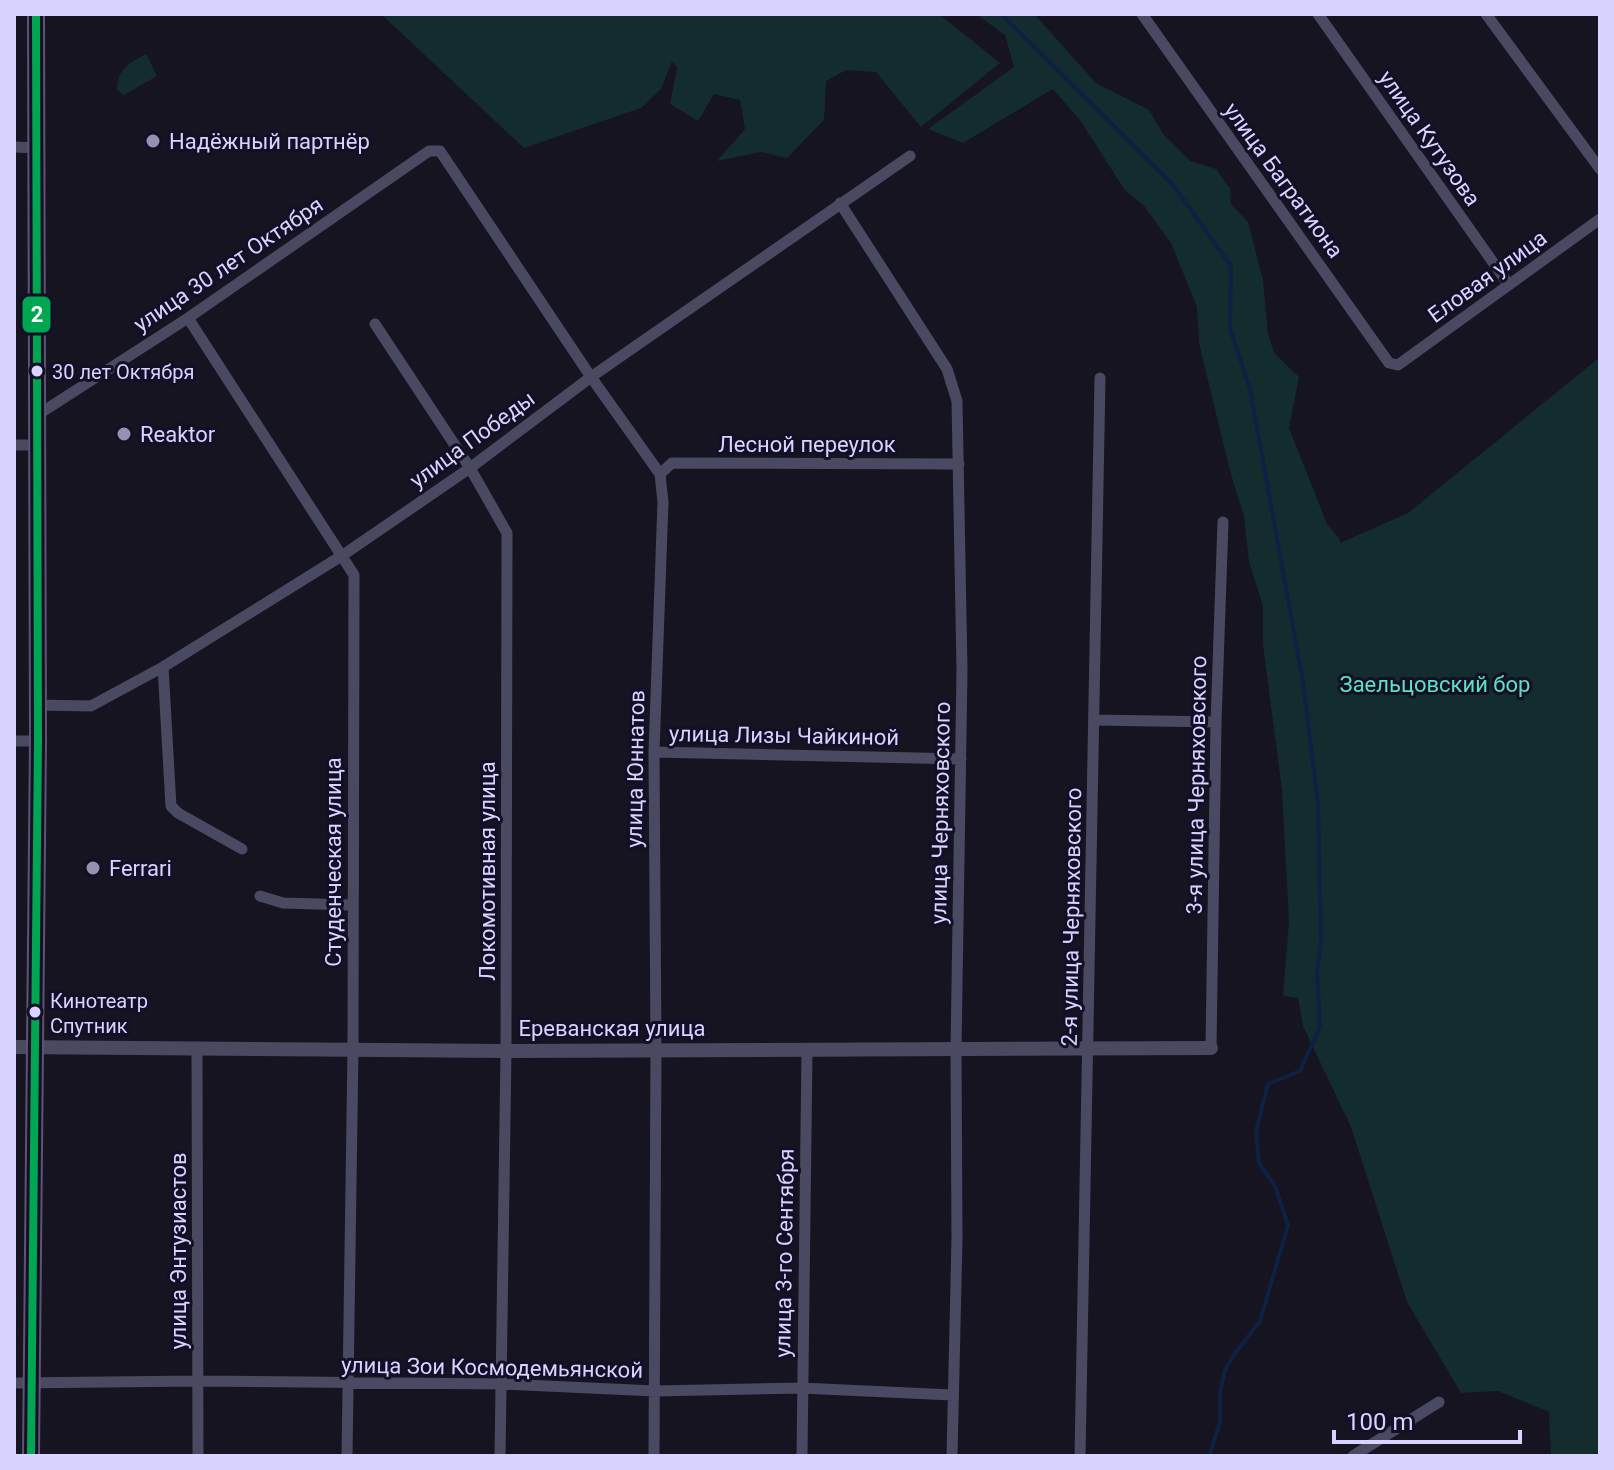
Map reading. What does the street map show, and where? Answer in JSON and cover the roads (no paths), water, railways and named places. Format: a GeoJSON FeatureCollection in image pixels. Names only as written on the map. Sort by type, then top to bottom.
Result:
{"type":"FeatureCollection","features":[{"type":"Feature","properties":{"kind":"main road"},"geometry":{"type":"LineString","coordinates":[[31,1456],[23,1383],[35,1047],[38,741],[36,14]]}},
{"type":"Feature","properties":{"kind":"street","name":"улица Багратиона"},"geometry":{"type":"LineString","coordinates":[[1142,14],[1389,363],[1398,365]]}},
{"type":"Feature","properties":{"kind":"street","name":"улица Кутузова"},"geometry":{"type":"LineString","coordinates":[[1318,14],[1509,285]]}},
{"type":"Feature","properties":{"kind":"street"},"geometry":{"type":"LineString","coordinates":[[1486,14],[1600,169]]}},
{"type":"Feature","properties":{"kind":"street"},"geometry":{"type":"LineString","coordinates":[[14,147],[38,148]]}},
{"type":"Feature","properties":{"kind":"street","name":"улица 30 лет Октября"},"geometry":{"type":"LineString","coordinates":[[39,414],[188,318],[429,151],[440,151],[591,377]]}},
{"type":"Feature","properties":{"kind":"street","name":"улица Победы"},"geometry":{"type":"LineString","coordinates":[[36,705],[91,706],[163,667],[343,555],[470,468],[591,377],[910,156]]}},
{"type":"Feature","properties":{"kind":"street","name":"улица Черняховского"},"geometry":{"type":"LineString","coordinates":[[840,203],[947,369],[957,401],[962,670],[952,1456]]}},
{"type":"Feature","properties":{"kind":"street","name":"Еловая улица"},"geometry":{"type":"LineString","coordinates":[[1398,365],[1600,219]]}},
{"type":"Feature","properties":{"kind":"street","name":"Студенческая улица"},"geometry":{"type":"LineString","coordinates":[[188,318],[354,575],[353,1049],[347,1456]]}},
{"type":"Feature","properties":{"kind":"street","name":"Локомотивная улица"},"geometry":{"type":"LineString","coordinates":[[375,324],[470,468],[507,533],[506,1051],[500,1456]]}},
{"type":"Feature","properties":{"kind":"street"},"geometry":{"type":"LineString","coordinates":[[591,377],[660,474]]}},
{"type":"Feature","properties":{"kind":"street","name":"2-я улица Черняховского"},"geometry":{"type":"LineString","coordinates":[[1080,1456],[1100,378]]}},
{"type":"Feature","properties":{"kind":"street"},"geometry":{"type":"LineString","coordinates":[[14,445],[39,445]]}},
{"type":"Feature","properties":{"kind":"street","name":"Лесной переулок"},"geometry":{"type":"LineString","coordinates":[[660,474],[672,463],[959,464]]}},
{"type":"Feature","properties":{"kind":"street","name":"улица Юннатов"},"geometry":{"type":"LineString","coordinates":[[654,1456],[654,752],[663,502],[660,474]]}},
{"type":"Feature","properties":{"kind":"street","name":"3-я улица Черняховского"},"geometry":{"type":"LineString","coordinates":[[1211,1048],[1216,722],[1223,522]]}},
{"type":"Feature","properties":{"kind":"street"},"geometry":{"type":"LineString","coordinates":[[163,667],[171,806],[242,849]]}},
{"type":"Feature","properties":{"kind":"street"},"geometry":{"type":"LineString","coordinates":[[1094,720],[1216,722]]}},
{"type":"Feature","properties":{"kind":"street"},"geometry":{"type":"LineString","coordinates":[[14,741],[38,741]]}},
{"type":"Feature","properties":{"kind":"street","name":"улица Лизы Чайкиной"},"geometry":{"type":"LineString","coordinates":[[654,752],[961,759]]}},
{"type":"Feature","properties":{"kind":"street"},"geometry":{"type":"LineString","coordinates":[[260,896],[283,903],[352,905]]}},
{"type":"Feature","properties":{"kind":"street","name":"Ереванская улица"},"geometry":{"type":"LineString","coordinates":[[14,1047],[506,1051],[1211,1048]]}},
{"type":"Feature","properties":{"kind":"street","name":"улица Энтузиастов"},"geometry":{"type":"LineString","coordinates":[[197,1047],[198,1456]]}},
{"type":"Feature","properties":{"kind":"street","name":"улица 3-го Сентября"},"geometry":{"type":"LineString","coordinates":[[802,1456],[807,1050]]}},
{"type":"Feature","properties":{"kind":"street","name":"улица Зои Космодемьянской"},"geometry":{"type":"LineString","coordinates":[[23,1383],[501,1384],[655,1391],[801,1388],[952,1395]]}},
{"type":"Feature","properties":{"kind":"street"},"geometry":{"type":"LineString","coordinates":[[1353,1456],[1439,1402]]}},
{"type":"Feature","properties":{"kind":"waterway"},"geometry":{"type":"LineString","coordinates":[[1001,14],[1173,185],[1231,266],[1230,328],[1250,389],[1303,682],[1318,803],[1321,942],[1317,974],[1320,1027],[1300,1071],[1268,1084],[1256,1131],[1259,1163],[1275,1186],[1288,1225],[1260,1321],[1225,1370],[1220,1392],[1220,1422],[1209,1456]]}},
{"type":"Feature","properties":{"kind":"place","name":"Надёжный партнёр"},"geometry":{"type":"Point","coordinates":[153,141]}},
{"type":"Feature","properties":{"kind":"place","name":"30 лет Октября"},"geometry":{"type":"Point","coordinates":[37,371]}},
{"type":"Feature","properties":{"kind":"place","name":"Reaktor"},"geometry":{"type":"Point","coordinates":[124,434]}},
{"type":"Feature","properties":{"kind":"place","name":"Ferrari"},"geometry":{"type":"Point","coordinates":[93,868]}},
{"type":"Feature","properties":{"kind":"place","name":"Кинотеатр Спутник"},"geometry":{"type":"Point","coordinates":[35,1012]}},
{"type":"Feature","properties":{"kind":"park label","name":"Заельцовский бор"},"geometry":{"type":"Point","coordinates":[1435,684]}}]}
